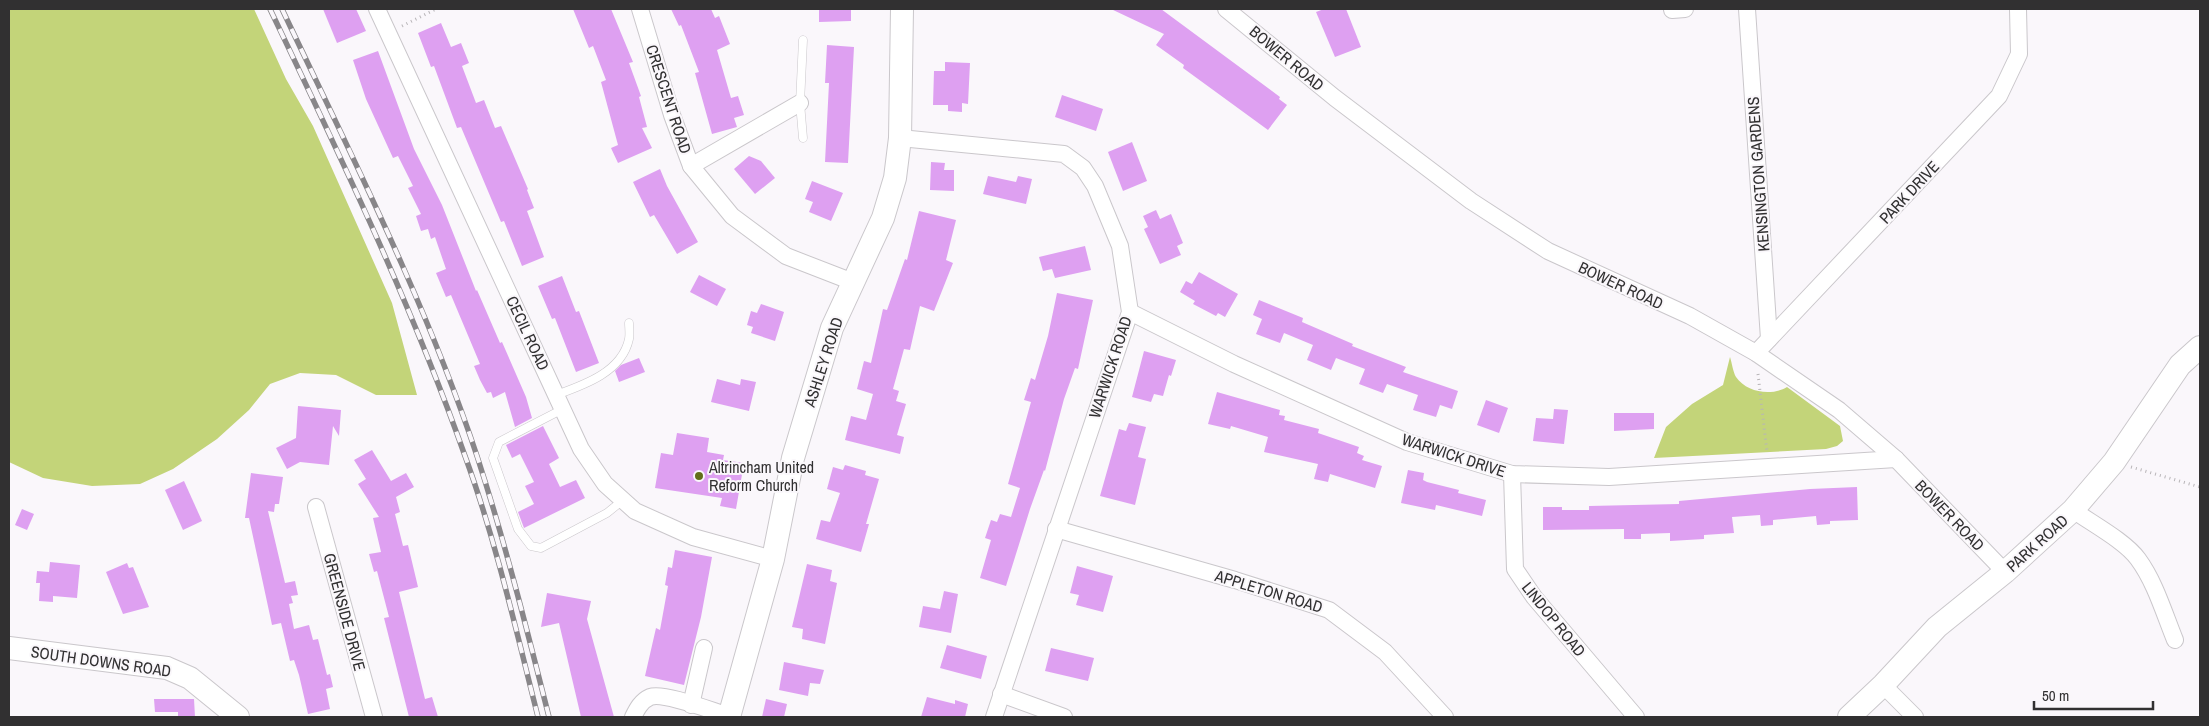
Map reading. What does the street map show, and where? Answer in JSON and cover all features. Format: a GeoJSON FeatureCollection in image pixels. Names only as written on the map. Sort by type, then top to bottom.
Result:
{"type":"FeatureCollection","features":[{"type":"Feature","properties":{"kind":"main road","name":"ASHLEY ROAD"},"geometry":{"type":"LineString","coordinates":[[729,717],[773,559],[793,458],[832,328],[883,218],[895,178],[900,138],[902,9]]}},
{"type":"Feature","properties":{"kind":"main road","name":"PARK ROAD"},"geometry":{"type":"LineString","coordinates":[[1849,717],[1883,685],[1937,627],[2005,572],[2073,510],[2114,462],[2180,365],[2200,347]]}},
{"type":"Feature","properties":{"kind":"main road","name":"SOUTH DOWNS ROAD"},"geometry":{"type":"LineString","coordinates":[[9,648],[167,668],[190,678],[238,717]]}},
{"type":"Feature","properties":{"kind":"street","name":"CECIL ROAD"},"geometry":{"type":"LineString","coordinates":[[377,9],[581,449],[606,484],[634,511],[693,538],[773,559]]}},
{"type":"Feature","properties":{"kind":"street","name":"CRESCENT ROAD"},"geometry":{"type":"LineString","coordinates":[[640,9],[672,115],[691,166],[732,216],[786,256],[853,282]]}},
{"type":"Feature","properties":{"kind":"street","name":"KENSINGTON GARDENS"},"geometry":{"type":"LineString","coordinates":[[1747,9],[1769,339]]}},
{"type":"Feature","properties":{"kind":"street","name":"PARK DRIVE"},"geometry":{"type":"LineString","coordinates":[[1756,353],[1999,96],[2019,54],[2018,9]]}},
{"type":"Feature","properties":{"kind":"street","name":"BOWER ROAD"},"geometry":{"type":"LineString","coordinates":[[1238,11],[1335,98],[1471,201],[1548,251],[1690,316],[1756,353],[1839,410],[1896,459],[2005,572]]}},
{"type":"Feature","properties":{"kind":"street"},"geometry":{"type":"LineString","coordinates":[[691,166],[800,103]]}},
{"type":"Feature","properties":{"kind":"street","name":"WARWICK ROAD"},"geometry":{"type":"LineString","coordinates":[[900,138],[1064,154],[1083,168],[1095,186],[1120,246],[1130,312],[994,717]]}},
{"type":"Feature","properties":{"kind":"street","name":"WARWICK DRIVE"},"geometry":{"type":"LineString","coordinates":[[1130,312],[1234,364],[1407,442],[1512,474],[1609,477],[1896,459]]}},
{"type":"Feature","properties":{"kind":"street","name":"LINDOP ROAD"},"geometry":{"type":"LineString","coordinates":[[1512,474],[1515,569],[1534,597],[1636,717]]}},
{"type":"Feature","properties":{"kind":"street","name":"GREENSIDE DRIVE"},"geometry":{"type":"LineString","coordinates":[[316,507],[374,717]]}},
{"type":"Feature","properties":{"kind":"street"},"geometry":{"type":"LineString","coordinates":[[2073,510],[2112,537],[2137,558],[2153,587],[2176,640]]}},
{"type":"Feature","properties":{"kind":"street","name":"APPLETON ROAD"},"geometry":{"type":"LineString","coordinates":[[1056,529],[1235,580],[1329,610],[1385,652],[1445,717]]}},
{"type":"Feature","properties":{"kind":"street"},"geometry":{"type":"LineString","coordinates":[[691,705],[704,648]]}},
{"type":"Feature","properties":{"kind":"street"},"geometry":{"type":"LineString","coordinates":[[1883,685],[1916,717]]}},
{"type":"Feature","properties":{"kind":"street"},"geometry":{"type":"LineString","coordinates":[[1001,694],[1064,717]]}},
{"type":"Feature","properties":{"kind":"street"},"geometry":{"type":"LineString","coordinates":[[633,717],[640,705],[651,697],[668,696],[729,717]]}},
{"type":"Feature","properties":{"kind":"lane"},"geometry":{"type":"LineString","coordinates":[[802,138],[800,103],[803,40]]}},
{"type":"Feature","properties":{"kind":"lane"},"geometry":{"type":"LineString","coordinates":[[623,500],[607,513],[541,548],[531,546],[518,529],[493,458],[499,442],[592,381],[620,359],[629,339],[628,323]]}},
{"type":"Feature","properties":{"kind":"path"},"geometry":{"type":"LineString","coordinates":[[388,32],[436,9]]}},
{"type":"Feature","properties":{"kind":"path"},"geometry":{"type":"LineString","coordinates":[[1756,353],[1769,467]]}},
{"type":"Feature","properties":{"kind":"path"},"geometry":{"type":"LineString","coordinates":[[2114,462],[2200,487]]}},
{"type":"Feature","properties":{"kind":"green space"},"geometry":{"type":"Polygon","coordinates":[[[9,9],[254,9],[286,79],[313,126],[392,303],[417,395],[376,395],[336,375],[300,373],[270,384],[249,410],[217,439],[173,469],[140,484],[92,486],[43,478],[9,462],[9,9]]]}},
{"type":"Feature","properties":{"kind":"green space"},"geometry":{"type":"Polygon","coordinates":[[[1730,357],[1736,377],[1746,387],[1767,392],[1787,387],[1840,426],[1843,441],[1837,446],[1826,449],[1654,458],[1666,427],[1692,404],[1723,385],[1730,357]]]}},
{"type":"Feature","properties":{"kind":"building"},"geometry":{"type":"Polygon","coordinates":[[[323,9],[356,9],[366,31],[337,43],[323,9]]]}},
{"type":"Feature","properties":{"kind":"building"},"geometry":{"type":"Polygon","coordinates":[[[573,9],[611,9],[633,62],[629,63],[641,96],[639,97],[647,127],[642,128],[652,148],[618,163],[611,148],[618,145],[601,82],[606,80],[593,46],[589,48],[573,9]]]}},
{"type":"Feature","properties":{"kind":"building"},"geometry":{"type":"Polygon","coordinates":[[[671,9],[711,9],[715,18],[719,16],[730,44],[717,50],[731,98],[738,96],[744,115],[734,118],[737,127],[712,134],[695,73],[699,72],[681,25],[679,26],[671,9]]]}},
{"type":"Feature","properties":{"kind":"building"},"geometry":{"type":"Polygon","coordinates":[[[819,9],[851,9],[851,21],[819,22],[819,9]]]}},
{"type":"Feature","properties":{"kind":"building"},"geometry":{"type":"Polygon","coordinates":[[[1111,9],[1161,9],[1280,97],[1279,99],[1287,105],[1268,130],[1183,68],[1184,65],[1156,45],[1164,34],[1111,9]]]}},
{"type":"Feature","properties":{"kind":"building"},"geometry":{"type":"Polygon","coordinates":[[[1324,9],[1346,9],[1361,47],[1335,57],[1316,12],[1324,9]]]}},
{"type":"Feature","properties":{"kind":"building"},"geometry":{"type":"Polygon","coordinates":[[[441,23],[451,47],[461,43],[469,63],[462,66],[476,103],[484,100],[495,128],[501,126],[528,189],[534,208],[527,211],[544,257],[522,266],[504,221],[501,222],[461,127],[457,128],[434,66],[431,67],[418,33],[441,23]]]}},
{"type":"Feature","properties":{"kind":"building"},"geometry":{"type":"Polygon","coordinates":[[[827,45],[854,47],[848,163],[825,162],[829,83],[825,83],[827,45]]]}},
{"type":"Feature","properties":{"kind":"building"},"geometry":{"type":"Polygon","coordinates":[[[378,51],[414,149],[442,205],[476,291],[500,343],[502,342],[526,397],[532,418],[515,427],[505,392],[493,398],[491,392],[487,393],[480,380],[474,366],[480,364],[451,295],[446,297],[436,273],[446,269],[435,237],[431,239],[428,229],[421,231],[416,216],[421,214],[408,188],[413,186],[398,156],[393,158],[366,99],[353,60],[378,51]]]}},
{"type":"Feature","properties":{"kind":"building"},"geometry":{"type":"Polygon","coordinates":[[[945,62],[970,63],[968,104],[962,103],[962,112],[948,111],[948,105],[933,105],[934,71],[945,71],[945,62]]]}},
{"type":"Feature","properties":{"kind":"building"},"geometry":{"type":"Polygon","coordinates":[[[1062,95],[1103,109],[1096,131],[1055,117],[1062,95]]]}},
{"type":"Feature","properties":{"kind":"building"},"geometry":{"type":"Polygon","coordinates":[[[1132,142],[1147,181],[1123,191],[1108,152],[1132,142]]]}},
{"type":"Feature","properties":{"kind":"building"},"geometry":{"type":"Polygon","coordinates":[[[749,156],[761,161],[775,178],[755,194],[734,169],[749,156]]]}},
{"type":"Feature","properties":{"kind":"building"},"geometry":{"type":"Polygon","coordinates":[[[931,162],[945,163],[944,170],[954,170],[954,191],[930,190],[931,162]]]}},
{"type":"Feature","properties":{"kind":"building"},"geometry":{"type":"Polygon","coordinates":[[[660,169],[667,186],[698,242],[677,254],[654,215],[650,217],[633,182],[660,169]]]}},
{"type":"Feature","properties":{"kind":"building"},"geometry":{"type":"Polygon","coordinates":[[[988,176],[1016,182],[1018,176],[1032,179],[1026,204],[983,194],[988,176]]]}},
{"type":"Feature","properties":{"kind":"building"},"geometry":{"type":"Polygon","coordinates":[[[812,181],[843,193],[831,221],[809,212],[813,202],[805,199],[812,181]]]}},
{"type":"Feature","properties":{"kind":"building"},"geometry":{"type":"Polygon","coordinates":[[[1156,210],[1160,219],[1171,214],[1183,243],[1177,246],[1181,255],[1160,264],[1144,229],[1148,227],[1143,216],[1156,210]]]}},
{"type":"Feature","properties":{"kind":"building"},"geometry":{"type":"Polygon","coordinates":[[[919,211],[956,220],[946,260],[953,263],[934,311],[920,306],[910,350],[904,349],[893,389],[899,391],[896,401],[906,404],[897,435],[904,437],[900,454],[845,440],[851,416],[866,420],[873,394],[857,389],[864,361],[871,363],[883,309],[887,310],[905,259],[907,260],[919,211]]]}},
{"type":"Feature","properties":{"kind":"building"},"geometry":{"type":"Polygon","coordinates":[[[1085,246],[1091,270],[1055,278],[1052,269],[1043,271],[1039,257],[1085,246]]]}},
{"type":"Feature","properties":{"kind":"building"},"geometry":{"type":"Polygon","coordinates":[[[1199,272],[1238,294],[1225,317],[1218,313],[1216,316],[1193,304],[1195,301],[1180,292],[1186,281],[1192,284],[1199,272]]]}},
{"type":"Feature","properties":{"kind":"building"},"geometry":{"type":"Polygon","coordinates":[[[699,275],[726,289],[717,306],[690,292],[699,275]]]}},
{"type":"Feature","properties":{"kind":"building"},"geometry":{"type":"Polygon","coordinates":[[[562,276],[576,312],[579,311],[599,363],[576,372],[555,318],[552,319],[538,286],[562,276]]]}},
{"type":"Feature","properties":{"kind":"building"},"geometry":{"type":"Polygon","coordinates":[[[1057,293],[1093,300],[1078,369],[1075,368],[1064,399],[1045,471],[1030,509],[1006,586],[980,578],[991,540],[985,538],[991,520],[997,522],[1000,514],[1011,517],[1020,488],[1008,484],[1031,402],[1024,400],[1031,378],[1035,380],[1048,336],[1057,293]]]}},
{"type":"Feature","properties":{"kind":"building"},"geometry":{"type":"Polygon","coordinates":[[[1259,300],[1303,318],[1302,322],[1353,344],[1352,346],[1406,367],[1403,372],[1458,391],[1452,409],[1440,405],[1436,417],[1413,410],[1418,395],[1387,384],[1383,393],[1359,384],[1365,369],[1336,358],[1331,370],[1307,360],[1313,345],[1284,333],[1280,343],[1256,334],[1262,319],[1253,315],[1259,300]]]}},
{"type":"Feature","properties":{"kind":"building"},"geometry":{"type":"Polygon","coordinates":[[[761,304],[784,312],[775,341],[751,333],[753,327],[747,325],[751,311],[757,313],[761,304]]]}},
{"type":"Feature","properties":{"kind":"building"},"geometry":{"type":"Polygon","coordinates":[[[1144,351],[1176,360],[1163,396],[1154,394],[1151,402],[1132,397],[1144,351]]]}},
{"type":"Feature","properties":{"kind":"building"},"geometry":{"type":"Polygon","coordinates":[[[639,358],[645,372],[619,382],[615,371],[621,365],[639,358]]]}},
{"type":"Feature","properties":{"kind":"building"},"geometry":{"type":"Polygon","coordinates":[[[717,379],[740,385],[741,379],[756,382],[749,411],[711,402],[717,379]]]}},
{"type":"Feature","properties":{"kind":"building"},"geometry":{"type":"Polygon","coordinates":[[[1217,392],[1280,410],[1279,415],[1285,416],[1284,420],[1319,429],[1318,433],[1359,447],[1357,453],[1364,456],[1362,460],[1382,466],[1375,488],[1330,474],[1328,482],[1314,479],[1318,464],[1264,452],[1268,437],[1231,426],[1230,429],[1208,424],[1217,392]]]}},
{"type":"Feature","properties":{"kind":"building"},"geometry":{"type":"Polygon","coordinates":[[[1486,400],[1508,408],[1499,433],[1477,425],[1486,400]]]}},
{"type":"Feature","properties":{"kind":"building"},"geometry":{"type":"Polygon","coordinates":[[[298,406],[341,410],[339,436],[333,426],[329,465],[300,462],[287,469],[276,448],[296,438],[298,406]]]}},
{"type":"Feature","properties":{"kind":"building"},"geometry":{"type":"Polygon","coordinates":[[[1554,409],[1568,410],[1564,444],[1533,441],[1536,418],[1553,419],[1554,409]]]}},
{"type":"Feature","properties":{"kind":"building"},"geometry":{"type":"Polygon","coordinates":[[[1614,413],[1654,413],[1654,429],[1614,431],[1614,413]]]}},
{"type":"Feature","properties":{"kind":"building"},"geometry":{"type":"Polygon","coordinates":[[[1129,423],[1146,427],[1138,457],[1146,459],[1135,505],[1100,496],[1119,429],[1126,431],[1129,423]]]}},
{"type":"Feature","properties":{"kind":"building"},"geometry":{"type":"Polygon","coordinates":[[[543,426],[559,458],[549,464],[560,487],[576,480],[585,498],[524,528],[518,512],[534,504],[525,486],[534,482],[520,454],[512,458],[506,445],[543,426]]]}},
{"type":"Feature","properties":{"kind":"building","name":"Altrincham United Reform Church"},"geometry":{"type":"Polygon","coordinates":[[[677,433],[709,438],[707,452],[724,455],[723,460],[744,463],[736,509],[720,506],[722,498],[655,488],[661,453],[673,455],[677,433]]]}},
{"type":"Feature","properties":{"kind":"building"},"geometry":{"type":"Polygon","coordinates":[[[372,450],[391,481],[406,473],[414,487],[396,497],[400,512],[395,514],[403,546],[408,545],[418,587],[399,592],[425,699],[432,697],[438,717],[409,717],[384,618],[389,617],[377,571],[374,572],[369,554],[381,552],[373,518],[379,517],[358,484],[366,479],[354,460],[372,450]]]}},
{"type":"Feature","properties":{"kind":"building"},"geometry":{"type":"Polygon","coordinates":[[[845,465],[866,471],[865,475],[879,479],[866,524],[869,524],[861,552],[816,539],[821,520],[830,522],[840,493],[827,489],[833,467],[843,470],[845,465]]]}},
{"type":"Feature","properties":{"kind":"building"},"geometry":{"type":"Polygon","coordinates":[[[1408,470],[1424,473],[1423,480],[1427,482],[1459,490],[1458,493],[1486,500],[1482,516],[1436,505],[1435,510],[1401,503],[1408,470]]]}},
{"type":"Feature","properties":{"kind":"building"},"geometry":{"type":"Polygon","coordinates":[[[251,473],[283,477],[279,504],[275,504],[274,512],[268,511],[285,583],[295,581],[298,595],[291,596],[293,603],[289,604],[294,629],[309,625],[313,640],[318,639],[327,675],[330,674],[333,687],[326,689],[330,709],[308,714],[299,675],[294,660],[290,661],[281,623],[272,625],[249,518],[245,518],[251,473]]]}},
{"type":"Feature","properties":{"kind":"building"},"geometry":{"type":"Polygon","coordinates":[[[184,481],[202,521],[183,530],[165,490],[184,481]]]}},
{"type":"Feature","properties":{"kind":"building"},"geometry":{"type":"Polygon","coordinates":[[[1857,487],[1858,520],[1830,521],[1830,524],[1817,525],[1816,516],[1773,520],[1773,525],[1761,526],[1760,515],[1732,517],[1734,533],[1704,535],[1704,539],[1670,541],[1670,533],[1641,534],[1641,539],[1624,539],[1624,529],[1543,530],[1543,507],[1562,507],[1562,510],[1589,510],[1589,506],[1679,504],[1679,501],[1810,489],[1857,487]]]}},
{"type":"Feature","properties":{"kind":"building"},"geometry":{"type":"Polygon","coordinates":[[[22,509],[34,514],[27,530],[15,525],[22,509]]]}},
{"type":"Feature","properties":{"kind":"building"},"geometry":{"type":"Polygon","coordinates":[[[675,550],[712,557],[701,617],[684,685],[645,676],[656,628],[660,630],[668,586],[665,585],[668,567],[672,568],[675,550]]]}},
{"type":"Feature","properties":{"kind":"building"},"geometry":{"type":"Polygon","coordinates":[[[50,562],[80,565],[77,598],[53,596],[53,602],[39,601],[40,583],[36,583],[37,571],[49,572],[50,562]]]}},
{"type":"Feature","properties":{"kind":"building"},"geometry":{"type":"Polygon","coordinates":[[[127,563],[129,568],[133,567],[149,607],[123,614],[106,572],[127,563]]]}},
{"type":"Feature","properties":{"kind":"building"},"geometry":{"type":"Polygon","coordinates":[[[807,564],[832,570],[830,581],[837,583],[825,644],[802,639],[803,629],[792,627],[807,564]]]}},
{"type":"Feature","properties":{"kind":"building"},"geometry":{"type":"Polygon","coordinates":[[[1077,566],[1113,576],[1103,612],[1076,605],[1079,595],[1070,593],[1077,566]]]}},
{"type":"Feature","properties":{"kind":"building"},"geometry":{"type":"Polygon","coordinates":[[[944,591],[958,594],[951,633],[919,627],[923,606],[940,609],[944,591]]]}},
{"type":"Feature","properties":{"kind":"building"},"geometry":{"type":"Polygon","coordinates":[[[547,593],[591,601],[587,619],[614,717],[581,717],[559,623],[541,627],[547,593]]]}},
{"type":"Feature","properties":{"kind":"building"},"geometry":{"type":"Polygon","coordinates":[[[947,645],[987,656],[981,679],[940,668],[947,645]]]}},
{"type":"Feature","properties":{"kind":"building"},"geometry":{"type":"Polygon","coordinates":[[[1051,648],[1094,658],[1088,681],[1045,671],[1051,648]]]}},
{"type":"Feature","properties":{"kind":"building"},"geometry":{"type":"Polygon","coordinates":[[[784,662],[824,670],[820,684],[810,683],[808,696],[779,690],[784,662]]]}},
{"type":"Feature","properties":{"kind":"building"},"geometry":{"type":"Polygon","coordinates":[[[927,697],[955,704],[955,700],[968,704],[965,717],[921,717],[927,697]]]}},
{"type":"Feature","properties":{"kind":"building"},"geometry":{"type":"Polygon","coordinates":[[[154,699],[194,699],[195,717],[178,717],[178,712],[155,712],[154,699]]]}},
{"type":"Feature","properties":{"kind":"building"},"geometry":{"type":"Polygon","coordinates":[[[766,699],[787,704],[784,717],[762,717],[766,699]]]}},
{"type":"Feature","properties":{"kind":"railway"},"geometry":{"type":"LineString","coordinates":[[270,9],[374,230],[444,399],[486,520],[505,586],[538,717]]}},
{"type":"Feature","properties":{"kind":"railway"},"geometry":{"type":"LineString","coordinates":[[282,9],[361,174],[411,285],[457,399],[497,521],[549,717]]}},
{"type":"Feature","properties":{"kind":"place","name":"Altrincham United Reform Church"},"geometry":{"type":"Point","coordinates":[699,476]}}]}
